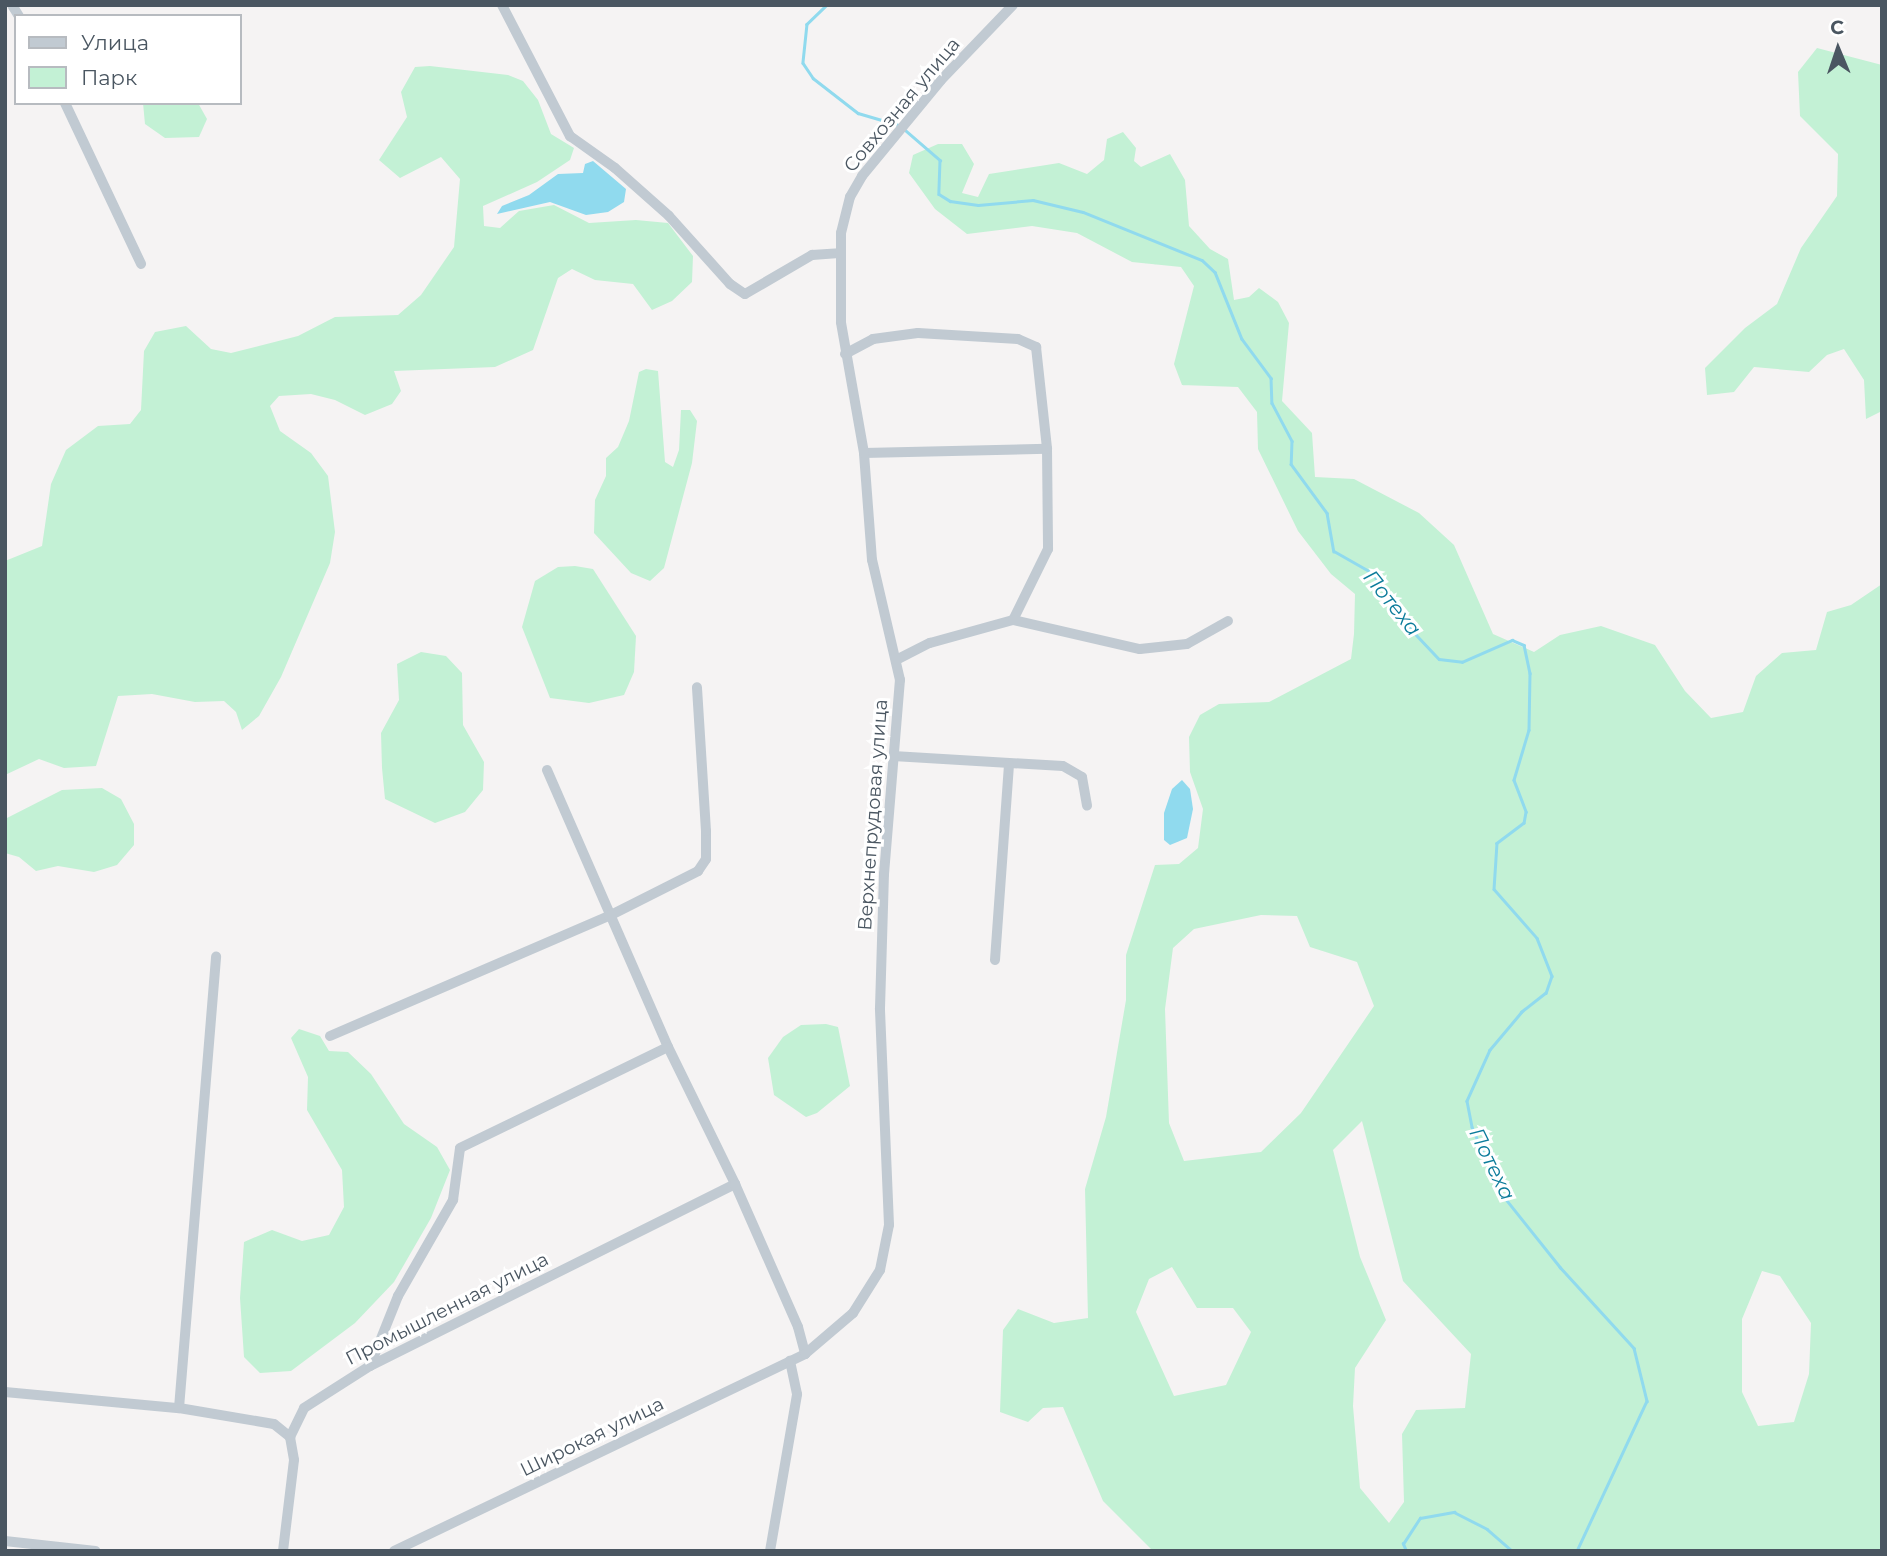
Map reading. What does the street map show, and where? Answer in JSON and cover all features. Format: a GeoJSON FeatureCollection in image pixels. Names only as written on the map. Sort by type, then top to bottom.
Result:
{"type":"FeatureCollection","features":[{"type":"Feature","properties":{"kind":"street"},"geometry":{"type":"LineString","coordinates":[[502,5],[569,136],[615,168],[669,216],[730,284],[745,294],[812,255],[839,253]]}},
{"type":"Feature","properties":{"kind":"street","name":"Совхозная улица"},"geometry":{"type":"LineString","coordinates":[[839,253],[850,197],[890,142],[1013,5]]}},
{"type":"Feature","properties":{"kind":"street"},"geometry":{"type":"LineString","coordinates":[[66,105],[141,264]]}},
{"type":"Feature","properties":{"kind":"street","name":"Верхнепрудовая улица"},"geometry":{"type":"LineString","coordinates":[[805,1354],[853,1313],[880,1270],[886,1250],[889,1187],[880,1008],[898,659],[875,578],[864,453],[845,354],[839,253]]}},
{"type":"Feature","properties":{"kind":"street"},"geometry":{"type":"LineString","coordinates":[[845,354],[873,339],[918,333],[1030,342],[1041,364],[1047,449],[1048,549],[1013,620]]}},
{"type":"Feature","properties":{"kind":"street"},"geometry":{"type":"LineString","coordinates":[[864,453],[1047,449]]}},
{"type":"Feature","properties":{"kind":"street"},"geometry":{"type":"LineString","coordinates":[[898,659],[930,643],[1013,620],[1140,649],[1187,644],[1228,621]]}},
{"type":"Feature","properties":{"kind":"street"},"geometry":{"type":"LineString","coordinates":[[330,1036],[610,916],[704,866],[706,831],[697,687]]}},
{"type":"Feature","properties":{"kind":"street"},"geometry":{"type":"LineString","coordinates":[[893,756],[1075,769],[1082,777],[1087,806]]}},
{"type":"Feature","properties":{"kind":"street"},"geometry":{"type":"LineString","coordinates":[[995,960],[1009,765]]}},
{"type":"Feature","properties":{"kind":"street"},"geometry":{"type":"LineString","coordinates":[[547,770],[668,1047],[735,1184],[798,1326],[805,1354]]}},
{"type":"Feature","properties":{"kind":"street"},"geometry":{"type":"LineString","coordinates":[[179,1408],[216,957]]}},
{"type":"Feature","properties":{"kind":"street"},"geometry":{"type":"LineString","coordinates":[[370,1366],[389,1313],[453,1200],[460,1148],[668,1047]]}},
{"type":"Feature","properties":{"kind":"street","name":"Промышленная улица"},"geometry":{"type":"LineString","coordinates":[[290,1437],[304,1408],[370,1366],[735,1184]]}},
{"type":"Feature","properties":{"kind":"street","name":"Широкая улица"},"geometry":{"type":"LineString","coordinates":[[394,1551],[805,1354]]}},
{"type":"Feature","properties":{"kind":"street"},"geometry":{"type":"LineString","coordinates":[[770,1551],[797,1394],[790,1361]]}},
{"type":"Feature","properties":{"kind":"street"},"geometry":{"type":"LineString","coordinates":[[5,1392],[179,1408],[260,1420],[290,1437],[294,1460],[283,1551]]}},
{"type":"Feature","properties":{"kind":"street"},"geometry":{"type":"LineString","coordinates":[[5,1541],[95,1551]]}},
{"type":"Feature","properties":{"kind":"green space"},"geometry":{"type":"Polygon","coordinates":[[[1817,48],[1882,65],[1882,411],[1866,419],[1864,380],[1844,349],[1827,355],[1809,372],[1754,367],[1734,392],[1707,395],[1705,368],[1745,328],[1777,304],[1801,248],[1837,196],[1838,154],[1800,116],[1798,72],[1817,48]]]}},
{"type":"Feature","properties":{"kind":"green space"},"geometry":{"type":"Polygon","coordinates":[[[430,66],[508,75],[523,81],[538,100],[551,134],[574,148],[570,160],[537,182],[483,206],[484,226],[500,228],[519,211],[554,205],[589,223],[636,220],[668,223],[693,256],[692,282],[672,301],[652,310],[633,284],[595,280],[572,269],[558,278],[533,350],[495,367],[394,371],[401,391],[392,404],[365,415],[335,400],[311,394],[279,396],[270,406],[280,431],[311,453],[328,476],[335,532],[330,563],[281,677],[259,716],[242,730],[236,712],[224,701],[195,702],[152,694],[118,696],[96,766],[64,768],[39,759],[5,775],[5,561],[42,546],[51,484],[66,450],[98,426],[130,424],[141,410],[144,351],[155,332],[186,326],[211,349],[231,353],[298,336],[335,317],[398,315],[421,295],[454,247],[460,179],[441,157],[400,178],[379,160],[407,117],[401,92],[415,67],[430,66]]]}},
{"type":"Feature","properties":{"kind":"green space"},"geometry":{"type":"Polygon","coordinates":[[[143,105],[199,105],[207,119],[199,137],[165,138],[145,124],[143,105]]]}},
{"type":"Feature","properties":{"kind":"green space"},"geometry":{"type":"Polygon","coordinates":[[[1123,132],[1136,148],[1134,161],[1141,167],[1170,154],[1185,180],[1189,226],[1210,249],[1228,259],[1234,300],[1249,297],[1259,288],[1278,302],[1289,323],[1282,401],[1312,433],[1315,477],[1354,479],[1419,513],[1454,545],[1493,634],[1534,652],[1560,635],[1601,626],[1655,645],[1685,691],[1711,718],[1743,712],[1756,676],[1782,653],[1816,650],[1827,612],[1851,605],[1882,584],[1882,1551],[1153,1551],[1103,1501],[1063,1407],[1043,1408],[1028,1422],[1000,1412],[1003,1330],[1018,1309],[1054,1323],[1088,1318],[1085,1189],[1106,1117],[1126,1000],[1126,955],[1155,865],[1179,864],[1198,848],[1203,809],[1190,772],[1189,737],[1200,715],[1219,704],[1269,702],[1351,659],[1354,634],[1355,594],[1331,574],[1298,531],[1258,449],[1257,412],[1238,387],[1182,385],[1174,364],[1194,286],[1181,267],[1132,262],[1077,233],[1032,226],[967,234],[935,209],[909,173],[913,155],[938,144],[962,144],[974,164],[962,193],[978,197],[989,174],[1059,163],[1087,174],[1104,160],[1107,139],[1123,132]],[[1261,915],[1194,929],[1173,948],[1165,1009],[1169,1123],[1184,1161],[1261,1152],[1301,1113],[1374,1006],[1357,962],[1310,947],[1297,916],[1261,915]],[[1362,1121],[1333,1150],[1360,1257],[1386,1320],[1355,1368],[1353,1406],[1360,1488],[1389,1523],[1404,1502],[1402,1434],[1416,1410],[1465,1408],[1471,1354],[1403,1281],[1362,1121]],[[1172,1267],[1149,1279],[1136,1312],[1174,1396],[1226,1385],[1251,1332],[1233,1308],[1197,1308],[1172,1267]],[[1762,1271],[1742,1319],[1742,1392],[1758,1426],[1794,1422],[1809,1374],[1811,1323],[1780,1276],[1762,1271]]]}},
{"type":"Feature","properties":{"kind":"green space"},"geometry":{"type":"Polygon","coordinates":[[[646,369],[658,371],[665,462],[673,467],[679,450],[681,410],[690,410],[697,421],[692,463],[664,568],[650,581],[631,573],[594,533],[595,500],[606,476],[606,458],[618,447],[629,421],[639,372],[646,369]]]}},
{"type":"Feature","properties":{"kind":"green space"},"geometry":{"type":"Polygon","coordinates":[[[558,567],[593,569],[636,636],[634,672],[624,695],[589,703],[550,698],[522,627],[535,581],[558,567]]]}},
{"type":"Feature","properties":{"kind":"green space"},"geometry":{"type":"Polygon","coordinates":[[[421,652],[446,656],[462,673],[463,725],[484,762],[483,790],[465,812],[435,823],[385,799],[382,768],[381,733],[399,700],[397,664],[421,652]]]}},
{"type":"Feature","properties":{"kind":"green space"},"geometry":{"type":"Polygon","coordinates":[[[102,788],[121,799],[134,824],[134,845],[117,865],[94,872],[58,866],[36,871],[19,857],[5,853],[5,819],[62,790],[102,788]]]}},
{"type":"Feature","properties":{"kind":"green space"},"geometry":{"type":"Polygon","coordinates":[[[826,1024],[838,1027],[850,1086],[817,1113],[806,1117],[774,1095],[768,1058],[783,1037],[801,1025],[826,1024]]]}},
{"type":"Feature","properties":{"kind":"green space"},"geometry":{"type":"Polygon","coordinates":[[[299,1029],[320,1036],[329,1051],[348,1052],[371,1074],[404,1124],[437,1147],[450,1170],[431,1218],[394,1282],[355,1323],[291,1371],[260,1373],[244,1357],[240,1298],[244,1242],[272,1230],[302,1241],[329,1235],[344,1207],[342,1170],[307,1110],[308,1077],[291,1038],[299,1029]]]}},
{"type":"Feature","properties":{"kind":"water"},"geometry":{"type":"Polygon","coordinates":[[[593,161],[626,189],[624,202],[608,212],[586,215],[550,202],[497,214],[502,206],[529,195],[558,174],[583,173],[585,164],[593,161]]]}},
{"type":"Feature","properties":{"kind":"water"},"geometry":{"type":"Polygon","coordinates":[[[1182,780],[1190,789],[1193,809],[1187,838],[1170,845],[1164,840],[1164,813],[1172,789],[1182,780]]]}},
{"type":"Feature","properties":{"kind":"waterway","name":"Потеха"},"geometry":{"type":"LineString","coordinates":[[827,5],[807,24],[803,63],[813,78],[858,113],[899,125]]}},
{"type":"Feature","properties":{"kind":"waterway","name":"Потеха"},"geometry":{"type":"LineString","coordinates":[[904,129],[940,160],[939,194],[950,201],[978,205],[1033,200],[1083,212],[1202,260],[1215,272],[1242,339],[1271,378],[1272,403],[1292,441],[1291,464],[1327,513],[1334,551],[1371,572],[1386,590],[1391,608],[1439,659],[1462,662],[1512,640],[1524,645],[1530,673],[1529,730],[1514,780],[1526,812],[1524,823],[1497,843],[1494,889],[1537,938],[1552,976],[1546,993],[1522,1012],[1490,1050],[1467,1101],[1472,1127],[1501,1193],[1560,1267],[1634,1348],[1647,1401],[1577,1551]]}},
{"type":"Feature","properties":{"kind":"waterway","name":"Потеха"},"geometry":{"type":"LineString","coordinates":[[1406,1551],[1403,1544],[1420,1518],[1454,1512],[1487,1529],[1512,1551]]}}]}
